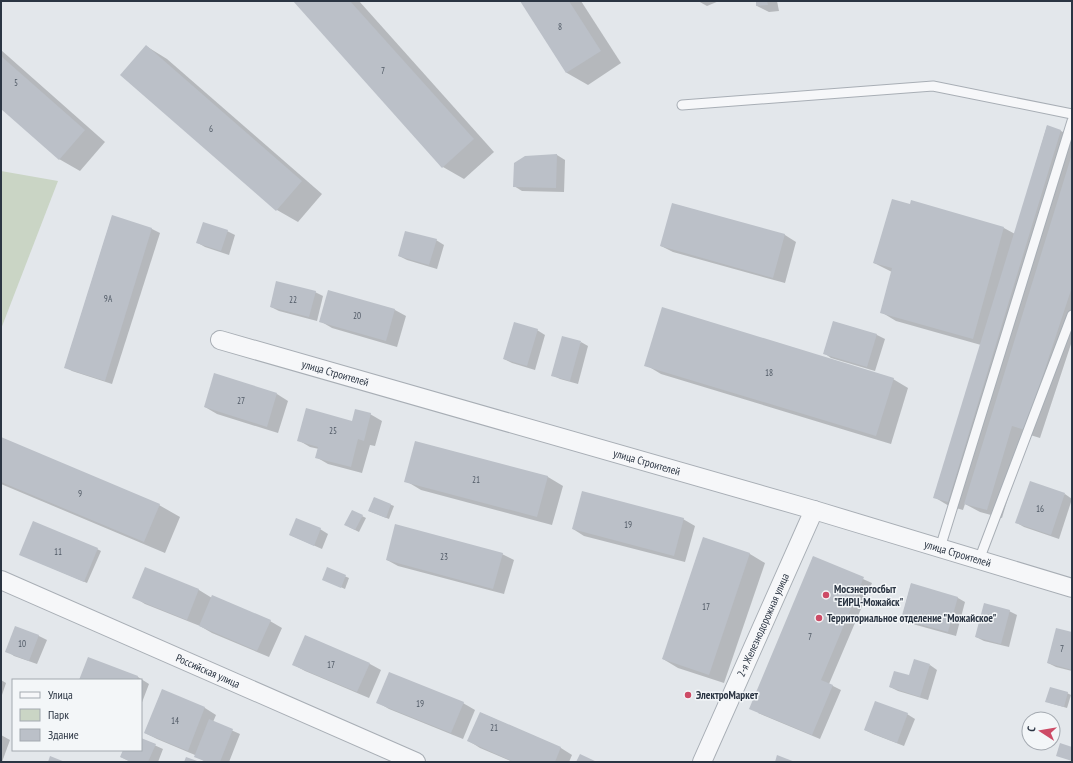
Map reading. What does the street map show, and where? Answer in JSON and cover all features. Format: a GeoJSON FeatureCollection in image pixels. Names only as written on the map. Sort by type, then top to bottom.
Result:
{"type":"FeatureCollection","features":[{"type":"Feature","properties":{"kind":"street","name":"улица Строителей"},"geometry":{"type":"LineString","coordinates":[[220,340],[814,510],[1072,588]]}},
{"type":"Feature","properties":{"kind":"street","name":"2-я Железнодорожная улица"},"geometry":{"type":"LineString","coordinates":[[702,762],[814,510]]}},
{"type":"Feature","properties":{"kind":"street","name":"Российская улица"},"geometry":{"type":"LineString","coordinates":[[1,580],[416,762]]}},
{"type":"Feature","properties":{"kind":"lane"},"geometry":{"type":"LineString","coordinates":[[682,105],[933,86],[1072,114]]}},
{"type":"Feature","properties":{"kind":"lane"},"geometry":{"type":"LineString","coordinates":[[940,548],[1072,120]]}},
{"type":"Feature","properties":{"kind":"lane"},"geometry":{"type":"LineString","coordinates":[[979,560],[1072,315]]}},
{"type":"Feature","properties":{"kind":"green space"},"geometry":{"type":"Polygon","coordinates":[[[1,171],[58,181],[1,329],[1,171]]]}},
{"type":"Feature","properties":{"kind":"building"},"geometry":{"type":"Polygon","coordinates":[[[293,1],[350,1],[474,139],[442,168],[293,1]]]}},
{"type":"Feature","properties":{"kind":"building"},"geometry":{"type":"Polygon","coordinates":[[[520,1],[569,1],[601,51],[566,73],[520,1]]]}},
{"type":"Feature","properties":{"kind":"building"},"geometry":{"type":"Polygon","coordinates":[[[756,1],[767,1],[768,5],[756,6],[756,1]]]}},
{"type":"Feature","properties":{"kind":"building"},"geometry":{"type":"Polygon","coordinates":[[[146,45],[302,181],[276,211],[120,75],[146,45]]]}},
{"type":"Feature","properties":{"kind":"building"},"geometry":{"type":"Polygon","coordinates":[[[1,56],[85,130],[59,160],[1,109],[1,56]]]}},
{"type":"Feature","properties":{"kind":"building"},"geometry":{"type":"Polygon","coordinates":[[[1047,125],[1061,130],[948,502],[933,498],[1047,125]]]}},
{"type":"Feature","properties":{"kind":"building"},"geometry":{"type":"Polygon","coordinates":[[[557,154],[556,188],[513,187],[514,163],[525,156],[557,154]]]}},
{"type":"Feature","properties":{"kind":"building"},"geometry":{"type":"Polygon","coordinates":[[[1072,154],[1072,287],[1025,430],[1012,426],[987,510],[964,504],[1072,154]]]}},
{"type":"Feature","properties":{"kind":"building"},"geometry":{"type":"Polygon","coordinates":[[[892,199],[910,204],[911,200],[1004,227],[973,339],[880,313],[892,268],[873,263],[892,199]]]}},
{"type":"Feature","properties":{"kind":"building"},"geometry":{"type":"Polygon","coordinates":[[[672,203],[785,234],[773,278],[660,246],[672,203]]]}},
{"type":"Feature","properties":{"kind":"building"},"geometry":{"type":"Polygon","coordinates":[[[112,215],[152,228],[105,381],[64,368],[112,215]]]}},
{"type":"Feature","properties":{"kind":"building"},"geometry":{"type":"Polygon","coordinates":[[[203,222],[228,230],[221,251],[196,243],[203,222]]]}},
{"type":"Feature","properties":{"kind":"building"},"geometry":{"type":"Polygon","coordinates":[[[405,231],[437,239],[429,265],[398,256],[405,231]]]}},
{"type":"Feature","properties":{"kind":"building"},"geometry":{"type":"Polygon","coordinates":[[[276,281],[316,291],[309,317],[270,307],[276,281]]]}},
{"type":"Feature","properties":{"kind":"building"},"geometry":{"type":"Polygon","coordinates":[[[328,290],[395,309],[386,341],[319,322],[328,290]]]}},
{"type":"Feature","properties":{"kind":"building"},"geometry":{"type":"Polygon","coordinates":[[[662,307],[894,378],[876,436],[644,366],[662,307]]]}},
{"type":"Feature","properties":{"kind":"building"},"geometry":{"type":"Polygon","coordinates":[[[833,321],[877,334],[867,367],[823,354],[833,321]]]}},
{"type":"Feature","properties":{"kind":"building"},"geometry":{"type":"Polygon","coordinates":[[[514,322],[538,329],[527,366],[503,359],[514,322]]]}},
{"type":"Feature","properties":{"kind":"building"},"geometry":{"type":"Polygon","coordinates":[[[562,336],[581,341],[570,381],[551,376],[562,336]]]}},
{"type":"Feature","properties":{"kind":"building"},"geometry":{"type":"Polygon","coordinates":[[[214,373],[277,393],[267,427],[204,407],[214,373]]]}},
{"type":"Feature","properties":{"kind":"building"},"geometry":{"type":"Polygon","coordinates":[[[306,408],[352,421],[355,409],[371,413],[364,441],[358,439],[351,467],[315,458],[318,447],[297,441],[306,408]]]}},
{"type":"Feature","properties":{"kind":"building"},"geometry":{"type":"Polygon","coordinates":[[[1,437],[160,504],[144,542],[1,482],[1,437]]]}},
{"type":"Feature","properties":{"kind":"building"},"geometry":{"type":"Polygon","coordinates":[[[415,441],[548,476],[537,517],[404,482],[415,441]]]}},
{"type":"Feature","properties":{"kind":"building"},"geometry":{"type":"Polygon","coordinates":[[[1030,481],[1065,493],[1051,535],[1015,523],[1030,481]]]}},
{"type":"Feature","properties":{"kind":"building"},"geometry":{"type":"Polygon","coordinates":[[[582,491],[684,518],[674,556],[572,529],[582,491]]]}},
{"type":"Feature","properties":{"kind":"building"},"geometry":{"type":"Polygon","coordinates":[[[374,497],[391,504],[386,518],[368,511],[374,497]]]}},
{"type":"Feature","properties":{"kind":"building"},"geometry":{"type":"Polygon","coordinates":[[[352,510],[363,515],[355,530],[344,525],[352,510]]]}},
{"type":"Feature","properties":{"kind":"building"},"geometry":{"type":"Polygon","coordinates":[[[296,518],[321,528],[314,546],[289,535],[296,518]]]}},
{"type":"Feature","properties":{"kind":"building"},"geometry":{"type":"Polygon","coordinates":[[[33,521],[98,548],[84,582],[19,555],[33,521]]]}},
{"type":"Feature","properties":{"kind":"building"},"geometry":{"type":"Polygon","coordinates":[[[395,524],[503,553],[493,589],[386,560],[395,524]]]}},
{"type":"Feature","properties":{"kind":"building"},"geometry":{"type":"Polygon","coordinates":[[[703,537],[750,553],[709,675],[662,659],[703,537]]]}},
{"type":"Feature","properties":{"kind":"building"},"geometry":{"type":"Polygon","coordinates":[[[813,556],[864,577],[821,680],[833,685],[812,735],[749,709],[813,556]]]}},
{"type":"Feature","properties":{"kind":"building"},"geometry":{"type":"Polygon","coordinates":[[[145,567],[199,589],[187,620],[132,598],[145,567]]]}},
{"type":"Feature","properties":{"kind":"building"},"geometry":{"type":"Polygon","coordinates":[[[327,567],[346,575],[341,588],[322,580],[327,567]]]}},
{"type":"Feature","properties":{"kind":"building"},"geometry":{"type":"Polygon","coordinates":[[[911,583],[958,597],[948,632],[901,619],[911,583]]]}},
{"type":"Feature","properties":{"kind":"building"},"geometry":{"type":"Polygon","coordinates":[[[212,595],[271,620],[257,651],[199,626],[212,595]]]}},
{"type":"Feature","properties":{"kind":"building"},"geometry":{"type":"Polygon","coordinates":[[[984,603],[1010,610],[1001,644],[975,637],[984,603]]]}},
{"type":"Feature","properties":{"kind":"building"},"geometry":{"type":"Polygon","coordinates":[[[15,626],[39,635],[29,661],[5,652],[15,626]]]}},
{"type":"Feature","properties":{"kind":"building"},"geometry":{"type":"Polygon","coordinates":[[[1056,628],[1072,632],[1072,670],[1047,663],[1056,628]]]}},
{"type":"Feature","properties":{"kind":"building"},"geometry":{"type":"Polygon","coordinates":[[[305,635],[370,663],[357,692],[292,665],[305,635]]]}},
{"type":"Feature","properties":{"kind":"building"},"geometry":{"type":"Polygon","coordinates":[[[88,657],[138,676],[137,679],[79,679],[88,657]]]}},
{"type":"Feature","properties":{"kind":"building"},"geometry":{"type":"Polygon","coordinates":[[[914,659],[930,664],[920,697],[889,687],[894,671],[909,675],[914,659]]]}},
{"type":"Feature","properties":{"kind":"building"},"geometry":{"type":"Polygon","coordinates":[[[389,672],[464,702],[451,733],[376,703],[389,672]]]}},
{"type":"Feature","properties":{"kind":"building"},"geometry":{"type":"Polygon","coordinates":[[[1050,687],[1068,692],[1064,707],[1045,702],[1050,687]]]}},
{"type":"Feature","properties":{"kind":"building"},"geometry":{"type":"Polygon","coordinates":[[[162,689],[205,707],[188,751],[144,733],[162,689]]]}},
{"type":"Feature","properties":{"kind":"building"},"geometry":{"type":"Polygon","coordinates":[[[875,701],[908,713],[897,743],[864,730],[875,701]]]}},
{"type":"Feature","properties":{"kind":"building"},"geometry":{"type":"Polygon","coordinates":[[[480,712],[561,747],[555,762],[514,762],[467,741],[480,712]]]}},
{"type":"Feature","properties":{"kind":"building"},"geometry":{"type":"Polygon","coordinates":[[[209,719],[233,729],[220,762],[207,762],[194,757],[209,719]]]}},
{"type":"Feature","properties":{"kind":"building"},"geometry":{"type":"Polygon","coordinates":[[[142,738],[156,744],[148,762],[131,762],[120,757],[123,751],[142,751],[142,738]]]}},
{"type":"Feature","properties":{"kind":"building"},"geometry":{"type":"Polygon","coordinates":[[[1061,743],[1072,747],[1072,761],[1056,756],[1058,751],[1061,751],[1061,743]]]}},
{"type":"Feature","properties":{"kind":"building"},"geometry":{"type":"Polygon","coordinates":[[[580,754],[597,762],[576,762],[580,754]]]}},
{"type":"Feature","properties":{"kind":"building"},"geometry":{"type":"Polygon","coordinates":[[[777,755],[795,762],[775,762],[777,755]]]}},
{"type":"Feature","properties":{"kind":"building"},"geometry":{"type":"Polygon","coordinates":[[[50,756],[65,762],[48,762],[50,756]]]}},
{"type":"Feature","properties":{"kind":"building"},"geometry":{"type":"Polygon","coordinates":[[[186,757],[200,762],[184,762],[186,757]]]}},
{"type":"Feature","properties":{"kind":"place","name":"Мосэнергосбыт \"ЕИРЦ-Можайск\""},"geometry":{"type":"Point","coordinates":[826,595]}},
{"type":"Feature","properties":{"kind":"place","name":"Территориальное отделение \"Можайское\""},"geometry":{"type":"Point","coordinates":[819,618]}},
{"type":"Feature","properties":{"kind":"place","name":"ЭлектроМаркет"},"geometry":{"type":"Point","coordinates":[688,695]}}]}
